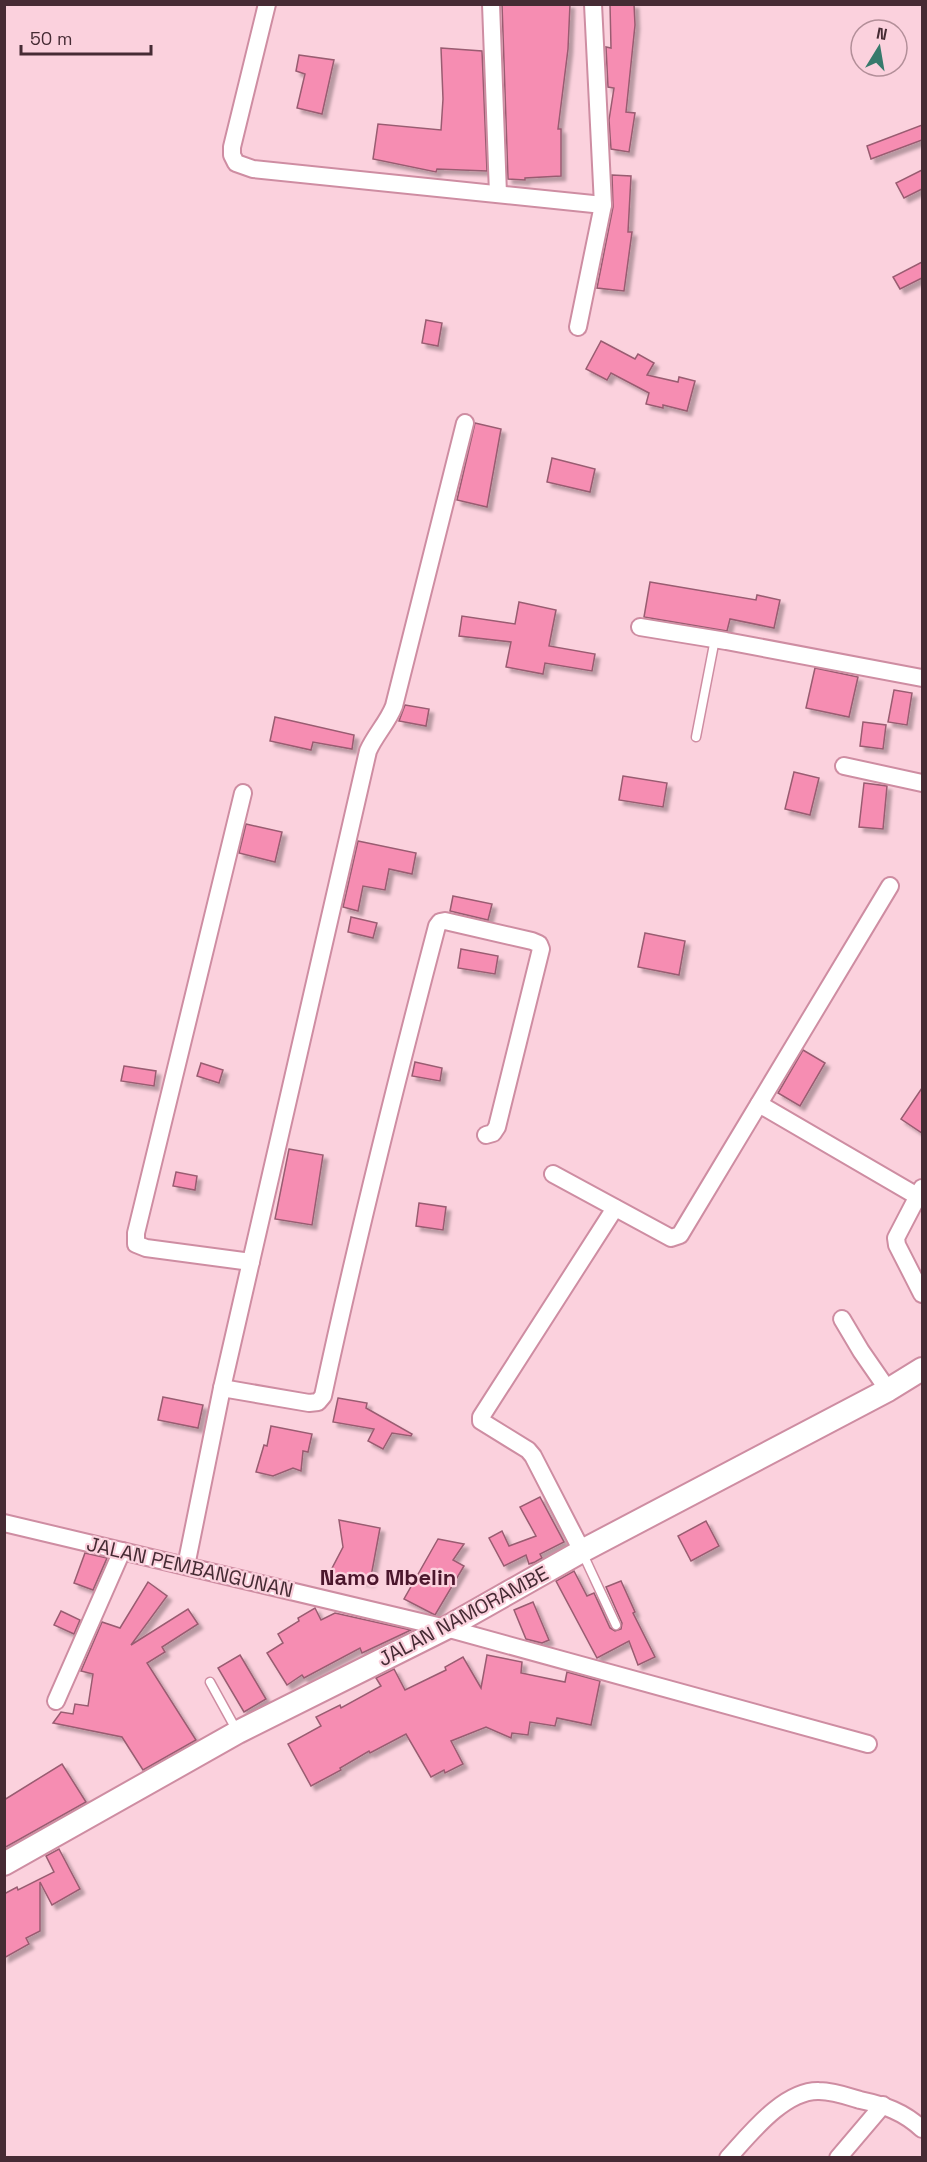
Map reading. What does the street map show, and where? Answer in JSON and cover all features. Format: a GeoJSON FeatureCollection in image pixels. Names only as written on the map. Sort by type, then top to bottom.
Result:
{"type":"FeatureCollection","features":[{"type":"Feature","properties":{"kind":"main road","name":"JALAN NAMORAMBE"},"geometry":{"type":"LineString","coordinates":[[4,1864],[237,1732],[446,1628],[582,1551],[888,1390],[922,1369]]}},
{"type":"Feature","properties":{"kind":"street"},"geometry":{"type":"LineString","coordinates":[[267,4],[232,147],[232,155],[236,163],[253,169],[603,205]]}},
{"type":"Feature","properties":{"kind":"street"},"geometry":{"type":"LineString","coordinates":[[491,4],[498,194]]}},
{"type":"Feature","properties":{"kind":"street"},"geometry":{"type":"LineString","coordinates":[[578,327],[603,205],[593,4]]}},
{"type":"Feature","properties":{"kind":"street"},"geometry":{"type":"LineString","coordinates":[[186,1566],[222,1388],[368,751],[394,706],[465,423]]}},
{"type":"Feature","properties":{"kind":"street"},"geometry":{"type":"LineString","coordinates":[[640,627],[922,678]]}},
{"type":"Feature","properties":{"kind":"street"},"geometry":{"type":"LineString","coordinates":[[844,766],[922,783]]}},
{"type":"Feature","properties":{"kind":"street"},"geometry":{"type":"LineString","coordinates":[[243,793],[136,1233],[136,1244],[146,1248],[251,1262]]}},
{"type":"Feature","properties":{"kind":"street"},"geometry":{"type":"LineString","coordinates":[[553,1174],[671,1238],[680,1235],[890,885]]}},
{"type":"Feature","properties":{"kind":"street"},"geometry":{"type":"LineString","coordinates":[[222,1388],[309,1403],[318,1402],[323,1396],[388,1114],[437,926],[440,922],[445,921],[532,941],[541,949],[497,1127],[494,1133],[486,1135]]}},
{"type":"Feature","properties":{"kind":"street"},"geometry":{"type":"LineString","coordinates":[[759,1104],[920,1192],[896,1238],[897,1245],[922,1294]]}},
{"type":"Feature","properties":{"kind":"street"},"geometry":{"type":"LineString","coordinates":[[582,1551],[533,1456],[528,1450],[481,1421],[481,1417],[615,1208]]}},
{"type":"Feature","properties":{"kind":"street"},"geometry":{"type":"LineString","coordinates":[[842,1319],[888,1390]]}},
{"type":"Feature","properties":{"kind":"street","name":"JALAN PEMBANGUNAN"},"geometry":{"type":"LineString","coordinates":[[4,1523],[446,1628],[868,1744]]}},
{"type":"Feature","properties":{"kind":"street"},"geometry":{"type":"LineString","coordinates":[[56,1701],[122,1551]]}},
{"type":"Feature","properties":{"kind":"street"},"geometry":{"type":"LineString","coordinates":[[728,2157],[780,2105],[798,2095],[820,2091],[884,2105],[901,2113],[922,2129]]}},
{"type":"Feature","properties":{"kind":"street"},"geometry":{"type":"LineString","coordinates":[[838,2157],[884,2105]]}},
{"type":"Feature","properties":{"kind":"lane"},"geometry":{"type":"LineString","coordinates":[[696,737],[715,639]]}},
{"type":"Feature","properties":{"kind":"lane"},"geometry":{"type":"LineString","coordinates":[[582,1551],[616,1625]]}},
{"type":"Feature","properties":{"kind":"lane"},"geometry":{"type":"LineString","coordinates":[[210,1682],[237,1732]]}},
{"type":"Feature","properties":{"kind":"building"},"geometry":{"type":"Polygon","coordinates":[[[502,4],[570,4],[568,49],[558,129],[561,129],[561,176],[525,178],[525,180],[508,179],[502,4]]]}},
{"type":"Feature","properties":{"kind":"building"},"geometry":{"type":"Polygon","coordinates":[[[610,4],[634,4],[635,25],[626,112],[635,113],[629,152],[611,149],[609,120],[614,88],[608,87],[606,47],[611,48],[610,4]]]}},
{"type":"Feature","properties":{"kind":"building"},"geometry":{"type":"Polygon","coordinates":[[[441,48],[482,51],[487,171],[437,169],[436,172],[373,159],[378,124],[441,130],[443,99],[441,48]]]}},
{"type":"Feature","properties":{"kind":"building"},"geometry":{"type":"Polygon","coordinates":[[[299,55],[334,60],[322,114],[297,108],[305,74],[296,71],[299,55]]]}},
{"type":"Feature","properties":{"kind":"building"},"geometry":{"type":"Polygon","coordinates":[[[922,125],[922,140],[871,159],[867,146],[922,125]]]}},
{"type":"Feature","properties":{"kind":"building"},"geometry":{"type":"Polygon","coordinates":[[[922,170],[922,189],[904,198],[896,183],[922,170]]]}},
{"type":"Feature","properties":{"kind":"building"},"geometry":{"type":"Polygon","coordinates":[[[612,175],[631,176],[628,232],[632,232],[624,291],[597,288],[613,207],[612,175]]]}},
{"type":"Feature","properties":{"kind":"building"},"geometry":{"type":"Polygon","coordinates":[[[922,262],[922,278],[900,289],[893,277],[922,262]]]}},
{"type":"Feature","properties":{"kind":"building"},"geometry":{"type":"Polygon","coordinates":[[[426,320],[442,323],[438,346],[422,343],[426,320]]]}},
{"type":"Feature","properties":{"kind":"building"},"geometry":{"type":"Polygon","coordinates":[[[601,341],[635,359],[638,354],[654,363],[647,375],[678,382],[679,377],[695,381],[687,411],[663,405],[663,408],[646,404],[649,393],[611,373],[607,380],[586,369],[601,341]]]}},
{"type":"Feature","properties":{"kind":"building"},"geometry":{"type":"Polygon","coordinates":[[[475,423],[501,429],[487,507],[457,500],[475,423]]]}},
{"type":"Feature","properties":{"kind":"building"},"geometry":{"type":"Polygon","coordinates":[[[552,458],[595,469],[590,492],[547,482],[552,458]]]}},
{"type":"Feature","properties":{"kind":"building"},"geometry":{"type":"Polygon","coordinates":[[[650,582],[756,600],[757,595],[780,600],[774,628],[730,619],[727,631],[644,617],[650,582]]]}},
{"type":"Feature","properties":{"kind":"building"},"geometry":{"type":"Polygon","coordinates":[[[519,602],[556,610],[549,646],[595,654],[592,671],[545,663],[543,674],[506,667],[511,642],[459,636],[462,616],[515,624],[519,602]]]}},
{"type":"Feature","properties":{"kind":"building"},"geometry":{"type":"Polygon","coordinates":[[[815,668],[858,677],[849,717],[806,708],[815,668]]]}},
{"type":"Feature","properties":{"kind":"building"},"geometry":{"type":"Polygon","coordinates":[[[894,690],[912,693],[907,725],[888,722],[894,690]]]}},
{"type":"Feature","properties":{"kind":"building"},"geometry":{"type":"Polygon","coordinates":[[[405,705],[429,709],[426,726],[399,721],[405,705]]]}},
{"type":"Feature","properties":{"kind":"building"},"geometry":{"type":"Polygon","coordinates":[[[275,717],[354,735],[352,749],[313,742],[311,750],[270,741],[275,717]]]}},
{"type":"Feature","properties":{"kind":"building"},"geometry":{"type":"Polygon","coordinates":[[[863,722],[886,725],[883,749],[860,746],[863,722]]]}},
{"type":"Feature","properties":{"kind":"building"},"geometry":{"type":"Polygon","coordinates":[[[794,772],[819,778],[810,815],[785,809],[794,772]]]}},
{"type":"Feature","properties":{"kind":"building"},"geometry":{"type":"Polygon","coordinates":[[[623,776],[667,783],[663,807],[619,800],[623,776]]]}},
{"type":"Feature","properties":{"kind":"building"},"geometry":{"type":"Polygon","coordinates":[[[864,783],[887,786],[883,829],[859,827],[864,783]]]}},
{"type":"Feature","properties":{"kind":"building"},"geometry":{"type":"Polygon","coordinates":[[[246,824],[282,832],[275,862],[239,853],[246,824]]]}},
{"type":"Feature","properties":{"kind":"building"},"geometry":{"type":"Polygon","coordinates":[[[358,841],[416,853],[412,874],[389,869],[385,890],[363,886],[358,911],[343,907],[358,841]]]}},
{"type":"Feature","properties":{"kind":"building"},"geometry":{"type":"Polygon","coordinates":[[[453,896],[492,904],[488,920],[450,911],[453,896]]]}},
{"type":"Feature","properties":{"kind":"building"},"geometry":{"type":"Polygon","coordinates":[[[351,917],[377,923],[373,938],[348,932],[351,917]]]}},
{"type":"Feature","properties":{"kind":"building"},"geometry":{"type":"Polygon","coordinates":[[[645,933],[685,941],[679,975],[638,967],[645,933]]]}},
{"type":"Feature","properties":{"kind":"building"},"geometry":{"type":"Polygon","coordinates":[[[461,949],[498,956],[495,974],[458,968],[461,949]]]}},
{"type":"Feature","properties":{"kind":"building"},"geometry":{"type":"Polygon","coordinates":[[[803,1050],[825,1063],[800,1106],[778,1093],[803,1050]]]}},
{"type":"Feature","properties":{"kind":"building"},"geometry":{"type":"Polygon","coordinates":[[[415,1062],[442,1068],[440,1081],[412,1076],[415,1062]]]}},
{"type":"Feature","properties":{"kind":"building"},"geometry":{"type":"Polygon","coordinates":[[[201,1063],[223,1070],[219,1083],[197,1076],[201,1063]]]}},
{"type":"Feature","properties":{"kind":"building"},"geometry":{"type":"Polygon","coordinates":[[[124,1066],[156,1071],[154,1086],[121,1081],[124,1066]]]}},
{"type":"Feature","properties":{"kind":"building"},"geometry":{"type":"Polygon","coordinates":[[[922,1088],[922,1133],[901,1119],[922,1088]]]}},
{"type":"Feature","properties":{"kind":"building"},"geometry":{"type":"Polygon","coordinates":[[[289,1149],[323,1155],[312,1225],[275,1219],[289,1149]]]}},
{"type":"Feature","properties":{"kind":"building"},"geometry":{"type":"Polygon","coordinates":[[[176,1172],[197,1176],[195,1190],[173,1186],[176,1172]]]}},
{"type":"Feature","properties":{"kind":"building"},"geometry":{"type":"Polygon","coordinates":[[[419,1203],[446,1207],[443,1230],[416,1226],[419,1203]]]}},
{"type":"Feature","properties":{"kind":"building"},"geometry":{"type":"Polygon","coordinates":[[[163,1397],[203,1405],[198,1428],[158,1420],[163,1397]]]}},
{"type":"Feature","properties":{"kind":"building"},"geometry":{"type":"Polygon","coordinates":[[[338,1398],[367,1403],[366,1408],[412,1434],[411,1436],[392,1433],[383,1449],[368,1441],[374,1429],[333,1422],[338,1398]]]}},
{"type":"Feature","properties":{"kind":"building"},"geometry":{"type":"Polygon","coordinates":[[[271,1426],[312,1434],[308,1452],[303,1451],[301,1471],[293,1468],[273,1476],[256,1472],[264,1445],[267,1446],[271,1426]]]}},
{"type":"Feature","properties":{"kind":"building"},"geometry":{"type":"Polygon","coordinates":[[[540,1497],[564,1542],[540,1554],[542,1558],[535,1562],[529,1564],[526,1555],[504,1566],[489,1538],[502,1531],[509,1546],[536,1536],[520,1507],[540,1497]]]}},
{"type":"Feature","properties":{"kind":"building"},"geometry":{"type":"Polygon","coordinates":[[[339,1520],[380,1528],[370,1582],[329,1574],[343,1547],[339,1520]]]}},
{"type":"Feature","properties":{"kind":"building"},"geometry":{"type":"Polygon","coordinates":[[[706,1521],[719,1546],[691,1561],[678,1536],[706,1521]]]}},
{"type":"Feature","properties":{"kind":"building"},"geometry":{"type":"Polygon","coordinates":[[[438,1539],[464,1544],[453,1560],[464,1566],[435,1615],[404,1599],[438,1539]]]}},
{"type":"Feature","properties":{"kind":"building"},"geometry":{"type":"Polygon","coordinates":[[[85,1553],[107,1558],[93,1590],[74,1583],[85,1553]]]}},
{"type":"Feature","properties":{"kind":"building"},"geometry":{"type":"Polygon","coordinates":[[[574,1571],[587,1596],[594,1593],[610,1628],[615,1631],[621,1629],[622,1623],[606,1587],[621,1581],[635,1612],[633,1613],[655,1657],[638,1665],[629,1641],[597,1658],[556,1581],[574,1571]]]}},
{"type":"Feature","properties":{"kind":"building"},"geometry":{"type":"Polygon","coordinates":[[[148,1582],[167,1596],[131,1645],[188,1609],[198,1624],[162,1647],[165,1652],[147,1663],[196,1740],[143,1770],[122,1737],[53,1723],[61,1712],[73,1714],[75,1704],[88,1706],[93,1674],[81,1671],[102,1622],[120,1628],[148,1582]]]}},
{"type":"Feature","properties":{"kind":"building"},"geometry":{"type":"Polygon","coordinates":[[[533,1602],[549,1640],[542,1643],[526,1639],[514,1610],[533,1602]]]}},
{"type":"Feature","properties":{"kind":"building"},"geometry":{"type":"Polygon","coordinates":[[[315,1608],[321,1620],[335,1613],[411,1630],[362,1653],[360,1648],[304,1678],[302,1675],[287,1685],[267,1653],[283,1643],[278,1634],[315,1608]]]}},
{"type":"Feature","properties":{"kind":"building"},"geometry":{"type":"Polygon","coordinates":[[[61,1611],[80,1620],[74,1634],[54,1625],[61,1611]]]}},
{"type":"Feature","properties":{"kind":"building"},"geometry":{"type":"Polygon","coordinates":[[[240,1655],[266,1699],[244,1712],[218,1668],[240,1655]]]}},
{"type":"Feature","properties":{"kind":"building"},"geometry":{"type":"Polygon","coordinates":[[[487,1655],[522,1662],[521,1673],[565,1682],[567,1672],[600,1681],[591,1725],[557,1718],[555,1726],[530,1722],[528,1735],[512,1733],[511,1738],[486,1727],[451,1741],[463,1764],[431,1777],[406,1734],[370,1753],[369,1751],[340,1768],[341,1770],[311,1786],[288,1744],[321,1726],[316,1717],[340,1705],[341,1708],[381,1686],[376,1678],[394,1669],[405,1690],[446,1670],[445,1667],[463,1657],[481,1688],[487,1655]]]}},
{"type":"Feature","properties":{"kind":"building"},"geometry":{"type":"Polygon","coordinates":[[[62,1764],[86,1802],[4,1848],[4,1800],[62,1764]]]}},
{"type":"Feature","properties":{"kind":"building"},"geometry":{"type":"Polygon","coordinates":[[[59,1849],[80,1889],[52,1905],[40,1882],[40,1931],[26,1938],[29,1944],[4,1958],[4,1894],[17,1887],[18,1890],[54,1872],[46,1856],[59,1849]]]}},
{"type":"Feature","properties":{"kind":"district","name":"Namo Mbelin"},"geometry":{"type":"Point","coordinates":[388,1577]}}]}
